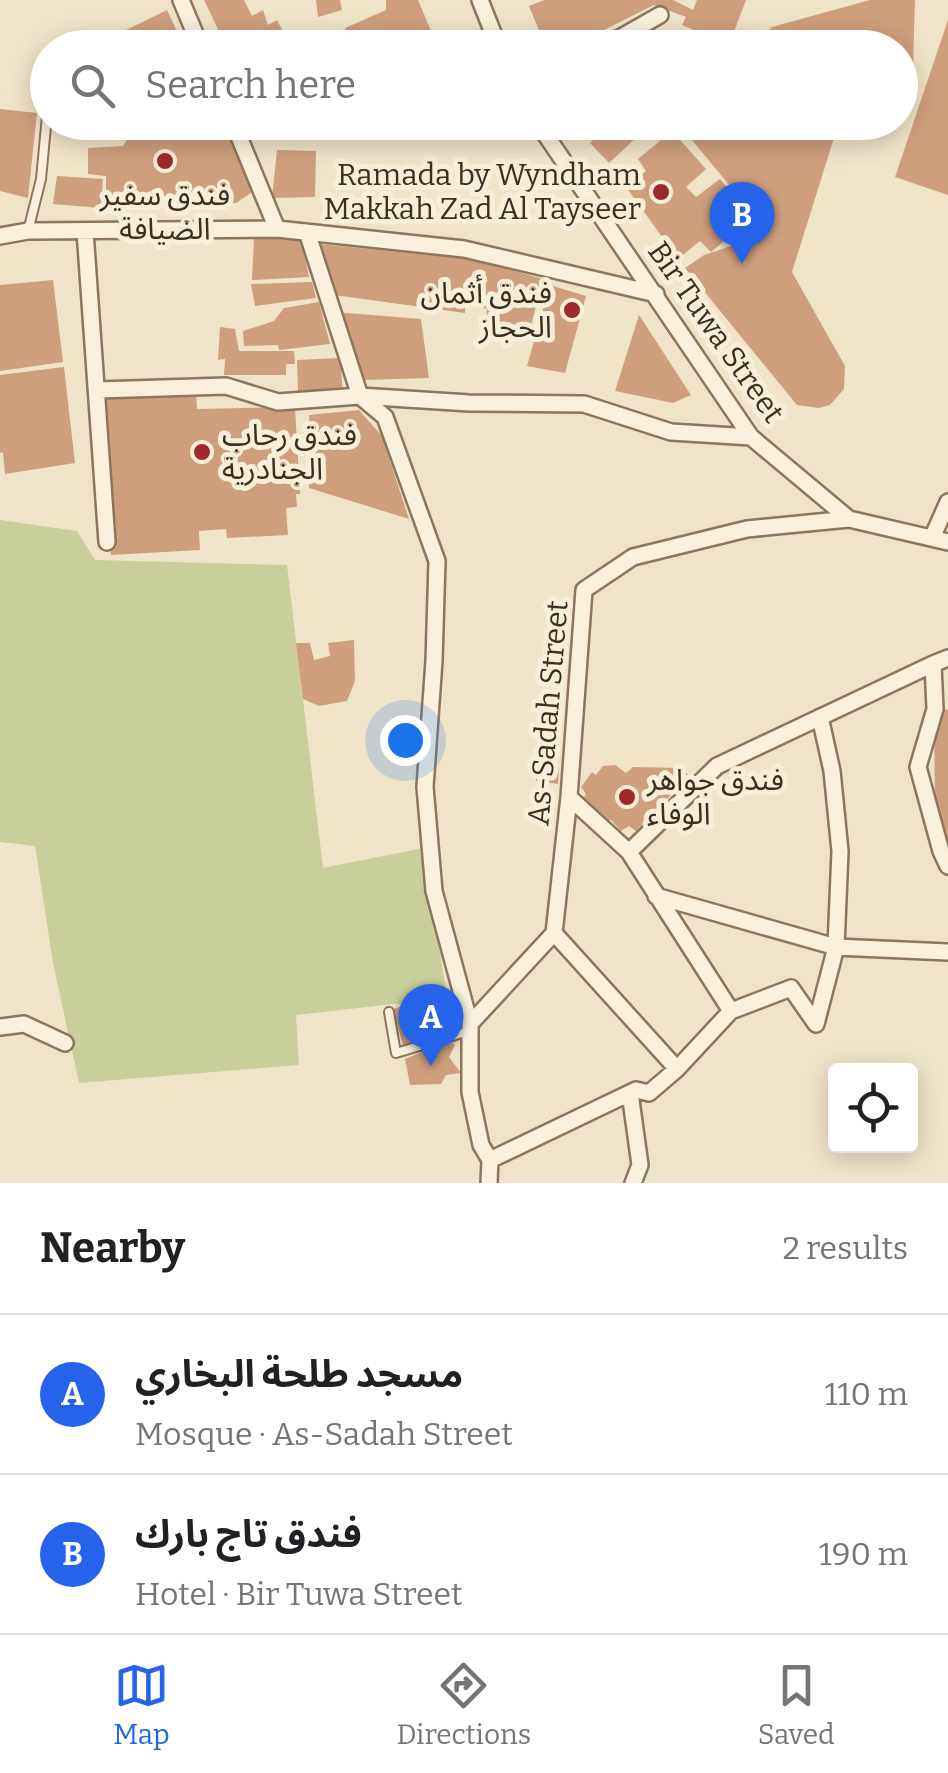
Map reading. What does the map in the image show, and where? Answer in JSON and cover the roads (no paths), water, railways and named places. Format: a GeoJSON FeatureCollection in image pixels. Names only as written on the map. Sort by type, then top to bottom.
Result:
{"type":"FeatureCollection","features":[{"type":"Feature","properties":{"kind":"street"},"geometry":{"type":"LineString","coordinates":[[181,0],[194,30]]}},
{"type":"Feature","properties":{"kind":"street"},"geometry":{"type":"LineString","coordinates":[[480,0],[492,30]]}},
{"type":"Feature","properties":{"kind":"street"},"geometry":{"type":"LineString","coordinates":[[634,30],[660,15]]}},
{"type":"Feature","properties":{"kind":"street"},"geometry":{"type":"LineString","coordinates":[[241,140],[278,229]]}},
{"type":"Feature","properties":{"kind":"street","name":"Bir Tuwa Street"},"geometry":{"type":"LineString","coordinates":[[549,140],[751,437],[849,519],[940,540]]}},
{"type":"Feature","properties":{"kind":"street"},"geometry":{"type":"LineString","coordinates":[[0,223],[28,232]]}},
{"type":"Feature","properties":{"kind":"street"},"geometry":{"type":"LineString","coordinates":[[0,236],[28,232],[278,229],[464,249],[656,294]]}},
{"type":"Feature","properties":{"kind":"street"},"geometry":{"type":"LineString","coordinates":[[85,231],[107,542]]}},
{"type":"Feature","properties":{"kind":"street"},"geometry":{"type":"LineString","coordinates":[[307,232],[360,396],[385,417],[437,561],[424,787],[434,890],[470,1028],[470,1092],[482,1145],[490,1160],[489,1183]]}},
{"type":"Feature","properties":{"kind":"street"},"geometry":{"type":"LineString","coordinates":[[98,390],[226,386],[278,402],[360,396],[469,403],[584,404],[671,432],[751,437]]}},
{"type":"Feature","properties":{"kind":"street"},"geometry":{"type":"LineString","coordinates":[[940,540],[948,502]]}},
{"type":"Feature","properties":{"kind":"street","name":"As-Sadah Street"},"geometry":{"type":"LineString","coordinates":[[554,933],[569,796],[584,590],[632,557],[747,529],[849,519]]}},
{"type":"Feature","properties":{"kind":"street"},"geometry":{"type":"LineString","coordinates":[[628,852],[717,766],[940,661],[936,709],[918,767],[940,851],[948,866]]}},
{"type":"Feature","properties":{"kind":"street"},"geometry":{"type":"LineString","coordinates":[[490,1160],[636,1090],[649,1094],[731,1011],[791,988],[816,1024],[836,947],[840,851],[832,771],[820,717]]}},
{"type":"Feature","properties":{"kind":"street"},"geometry":{"type":"LineString","coordinates":[[569,796],[628,852],[731,1011]]}},
{"type":"Feature","properties":{"kind":"street"},"geometry":{"type":"LineString","coordinates":[[656,896],[836,947],[948,952]]}},
{"type":"Feature","properties":{"kind":"street"},"geometry":{"type":"LineString","coordinates":[[470,1028],[554,933],[677,1069]]}},
{"type":"Feature","properties":{"kind":"street"},"geometry":{"type":"LineString","coordinates":[[0,1028],[24,1024],[65,1043]]}},
{"type":"Feature","properties":{"kind":"street"},"geometry":{"type":"LineString","coordinates":[[630,1093],[640,1165],[633,1183]]}},
{"type":"Feature","properties":{"kind":"lane"},"geometry":{"type":"LineString","coordinates":[[28,232],[41,179],[45,140]]}},
{"type":"Feature","properties":{"kind":"lane"},"geometry":{"type":"LineString","coordinates":[[390,1012],[396,1053],[470,1028]]}},
{"type":"Feature","properties":{"kind":"place","name":"فندق سفير الضيافة"},"geometry":{"type":"Point","coordinates":[165,161]}},
{"type":"Feature","properties":{"kind":"place","name":"Ramada by Wyndham Makkah Zad Al Tayseer"},"geometry":{"type":"Point","coordinates":[661,192]}},
{"type":"Feature","properties":{"kind":"place","name":"فندق تاج بارك"},"geometry":{"type":"Point","coordinates":[742,264]}},
{"type":"Feature","properties":{"kind":"place","name":"فندق أثمان الحجاز"},"geometry":{"type":"Point","coordinates":[572,310]}},
{"type":"Feature","properties":{"kind":"place","name":"فندق رحاب الجنادرية"},"geometry":{"type":"Point","coordinates":[202,452]}},
{"type":"Feature","properties":{"kind":"place","name":"فندق جواهر الوفاء"},"geometry":{"type":"Point","coordinates":[627,797]}},
{"type":"Feature","properties":{"kind":"place","name":"مسجد طلحة البخاري"},"geometry":{"type":"Point","coordinates":[431,1066]}}]}
